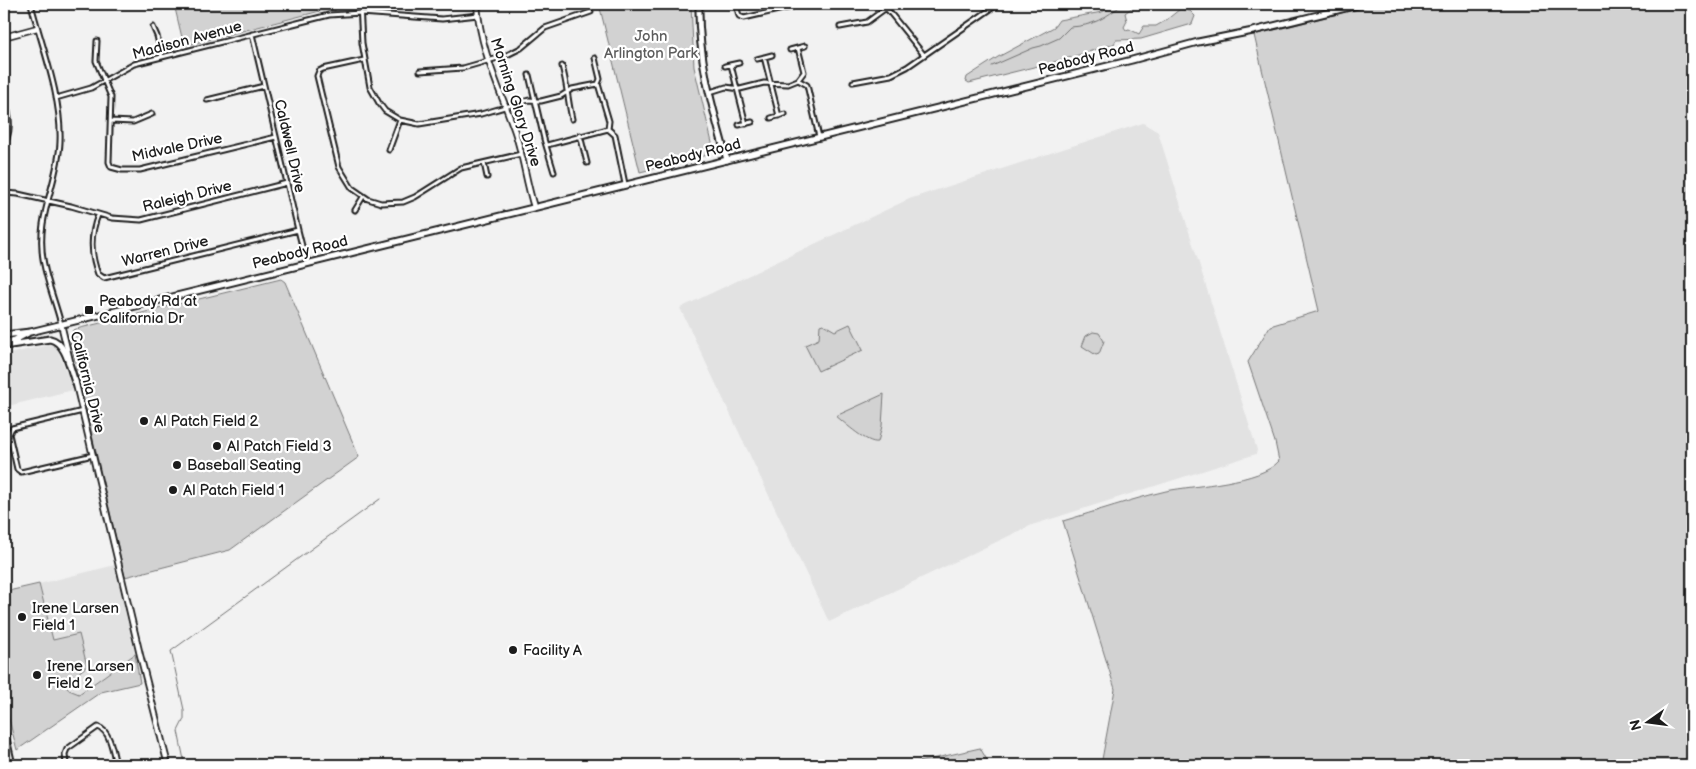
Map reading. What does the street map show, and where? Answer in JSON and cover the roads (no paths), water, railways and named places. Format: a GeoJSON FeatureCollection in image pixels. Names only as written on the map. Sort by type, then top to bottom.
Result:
{"type":"FeatureCollection","features":[{"type":"Feature","properties":{"kind":"main road"},"geometry":{"type":"LineString","coordinates":[[699,4],[699,43],[726,160]]}},
{"type":"Feature","properties":{"kind":"main road","name":"Peabody Road"},"geometry":{"type":"LineString","coordinates":[[4,336],[30,332],[1132,60],[1190,44],[1253,31],[1362,4]]}},
{"type":"Feature","properties":{"kind":"main road","name":"Peabody Road"},"geometry":{"type":"LineString","coordinates":[[4,345],[30,332]]}},
{"type":"Feature","properties":{"kind":"main road"},"geometry":{"type":"LineString","coordinates":[[4,345],[55,340],[63,349],[75,382]]}},
{"type":"Feature","properties":{"kind":"main road"},"geometry":{"type":"LineString","coordinates":[[4,730],[12,765]]}},
{"type":"Feature","properties":{"kind":"street","name":"California Drive"},"geometry":{"type":"LineString","coordinates":[[31,4],[56,98],[60,126],[57,167],[43,225],[42,259],[83,411],[135,637],[168,765]]}},
{"type":"Feature","properties":{"kind":"street"},"geometry":{"type":"LineString","coordinates":[[360,4],[364,60],[370,87],[378,103],[385,111],[400,120],[419,124],[481,114],[529,100],[535,101],[561,96],[572,89],[598,84]]}},
{"type":"Feature","properties":{"kind":"street","name":"Morning Glory Drive"},"geometry":{"type":"LineString","coordinates":[[476,4],[488,61],[515,131],[534,207]]}},
{"type":"Feature","properties":{"kind":"street"},"geometry":{"type":"LineString","coordinates":[[736,4],[739,16],[744,18],[798,4]]}},
{"type":"Feature","properties":{"kind":"street"},"geometry":{"type":"LineString","coordinates":[[883,4],[924,55]]}},
{"type":"Feature","properties":{"kind":"street"},"geometry":{"type":"LineString","coordinates":[[853,82],[891,74],[924,55],[998,4]]}},
{"type":"Feature","properties":{"kind":"street"},"geometry":{"type":"LineString","coordinates":[[840,27],[867,22],[886,8]]}},
{"type":"Feature","properties":{"kind":"street"},"geometry":{"type":"LineString","coordinates":[[420,71],[463,68],[488,61],[514,52],[545,28],[591,12]]}},
{"type":"Feature","properties":{"kind":"street","name":"Madison Avenue"},"geometry":{"type":"LineString","coordinates":[[56,98],[83,91],[134,64],[328,15],[361,13],[442,19],[478,15]]}},
{"type":"Feature","properties":{"kind":"street"},"geometry":{"type":"LineString","coordinates":[[153,27],[162,57]]}},
{"type":"Feature","properties":{"kind":"street"},"geometry":{"type":"LineString","coordinates":[[4,37],[37,28]]}},
{"type":"Feature","properties":{"kind":"street","name":"Caldwell Drive"},"geometry":{"type":"LineString","coordinates":[[252,34],[298,230],[304,254],[309,263]]}},
{"type":"Feature","properties":{"kind":"street","name":"Midvale Drive"},"geometry":{"type":"LineString","coordinates":[[97,41],[96,61],[111,97],[109,162],[111,167],[122,170],[140,170],[276,137]]}},
{"type":"Feature","properties":{"kind":"street"},"geometry":{"type":"LineString","coordinates":[[790,50],[805,46]]}},
{"type":"Feature","properties":{"kind":"street"},"geometry":{"type":"LineString","coordinates":[[709,92],[726,87],[737,89],[764,83],[788,84],[798,80],[804,72],[798,48]]}},
{"type":"Feature","properties":{"kind":"street"},"geometry":{"type":"LineString","coordinates":[[757,59],[772,55]]}},
{"type":"Feature","properties":{"kind":"street"},"geometry":{"type":"LineString","coordinates":[[764,57],[779,116]]}},
{"type":"Feature","properties":{"kind":"street"},"geometry":{"type":"LineString","coordinates":[[595,58],[600,79],[598,84],[609,121],[608,128],[614,135],[625,184]]}},
{"type":"Feature","properties":{"kind":"street"},"geometry":{"type":"LineString","coordinates":[[364,60],[323,69],[317,74],[339,167],[352,188],[362,197],[381,203],[403,202],[415,197],[453,172],[521,154]]}},
{"type":"Feature","properties":{"kind":"street"},"geometry":{"type":"LineString","coordinates":[[725,66],[739,63]]}},
{"type":"Feature","properties":{"kind":"street"},"geometry":{"type":"LineString","coordinates":[[731,65],[746,124]]}},
{"type":"Feature","properties":{"kind":"street"},"geometry":{"type":"LineString","coordinates":[[562,66],[572,119]]}},
{"type":"Feature","properties":{"kind":"street"},"geometry":{"type":"LineString","coordinates":[[529,75],[554,172]]}},
{"type":"Feature","properties":{"kind":"street"},"geometry":{"type":"LineString","coordinates":[[798,80],[807,85],[820,137]]}},
{"type":"Feature","properties":{"kind":"street"},"geometry":{"type":"LineString","coordinates":[[207,100],[264,86]]}},
{"type":"Feature","properties":{"kind":"street"},"geometry":{"type":"LineString","coordinates":[[4,96],[10,129],[7,139]]}},
{"type":"Feature","properties":{"kind":"street"},"geometry":{"type":"LineString","coordinates":[[111,121],[133,122],[152,114]]}},
{"type":"Feature","properties":{"kind":"street"},"geometry":{"type":"LineString","coordinates":[[771,118],[786,114]]}},
{"type":"Feature","properties":{"kind":"street"},"geometry":{"type":"LineString","coordinates":[[390,150],[400,120]]}},
{"type":"Feature","properties":{"kind":"street"},"geometry":{"type":"LineString","coordinates":[[739,126],[752,122]]}},
{"type":"Feature","properties":{"kind":"street"},"geometry":{"type":"LineString","coordinates":[[547,145],[608,128]]}},
{"type":"Feature","properties":{"kind":"street"},"geometry":{"type":"LineString","coordinates":[[580,136],[587,163]]}},
{"type":"Feature","properties":{"kind":"street"},"geometry":{"type":"LineString","coordinates":[[484,163],[487,177]]}},
{"type":"Feature","properties":{"kind":"street","name":"Raleigh Drive"},"geometry":{"type":"LineString","coordinates":[[4,193],[18,194],[71,206],[121,220],[141,220],[287,184]]}},
{"type":"Feature","properties":{"kind":"street"},"geometry":{"type":"LineString","coordinates":[[355,210],[362,197]]}},
{"type":"Feature","properties":{"kind":"street","name":"Warren Drive"},"geometry":{"type":"LineString","coordinates":[[98,215],[93,230],[91,248],[98,274],[104,278],[298,230]]}},
{"type":"Feature","properties":{"kind":"street"},"geometry":{"type":"LineString","coordinates":[[83,411],[12,428],[9,434],[17,469],[21,472],[93,455]]}},
{"type":"Feature","properties":{"kind":"street"},"geometry":{"type":"LineString","coordinates":[[66,765],[64,754],[68,748],[95,728],[100,727],[107,734],[116,765]]}},
{"type":"Feature","properties":{"kind":"waterway"},"geometry":{"type":"LineString","coordinates":[[992,66],[1059,38],[1070,27],[1085,25],[1098,20],[1123,4]]}},
{"type":"Feature","properties":{"kind":"waterway"},"geometry":{"type":"LineString","coordinates":[[1689,4],[1692,17]]}},
{"type":"Feature","properties":{"kind":"waterway"},"geometry":{"type":"LineString","coordinates":[[185,765],[178,731],[184,719],[184,710],[171,651],[380,499]]}},
{"type":"Feature","properties":{"kind":"place","name":"Peabody Rd at California Dr"},"geometry":{"type":"Point","coordinates":[89,310]}},
{"type":"Feature","properties":{"kind":"place","name":"Al Patch Field 2"},"geometry":{"type":"Point","coordinates":[144,421]}},
{"type":"Feature","properties":{"kind":"place","name":"Al Patch Field 3"},"geometry":{"type":"Point","coordinates":[217,446]}},
{"type":"Feature","properties":{"kind":"place","name":"Baseball Seating"},"geometry":{"type":"Point","coordinates":[177,465]}},
{"type":"Feature","properties":{"kind":"place","name":"Al Patch Field 1"},"geometry":{"type":"Point","coordinates":[173,490]}},
{"type":"Feature","properties":{"kind":"place","name":"Irene Larsen Field 1"},"geometry":{"type":"Point","coordinates":[22,617]}},
{"type":"Feature","properties":{"kind":"place","name":"Facility A"},"geometry":{"type":"Point","coordinates":[513,650]}},
{"type":"Feature","properties":{"kind":"place","name":"Irene Larsen Field 2"},"geometry":{"type":"Point","coordinates":[37,675]}},
{"type":"Feature","properties":{"kind":"park label","name":"John Arlington Park"},"geometry":{"type":"Point","coordinates":[651,44]}}]}
